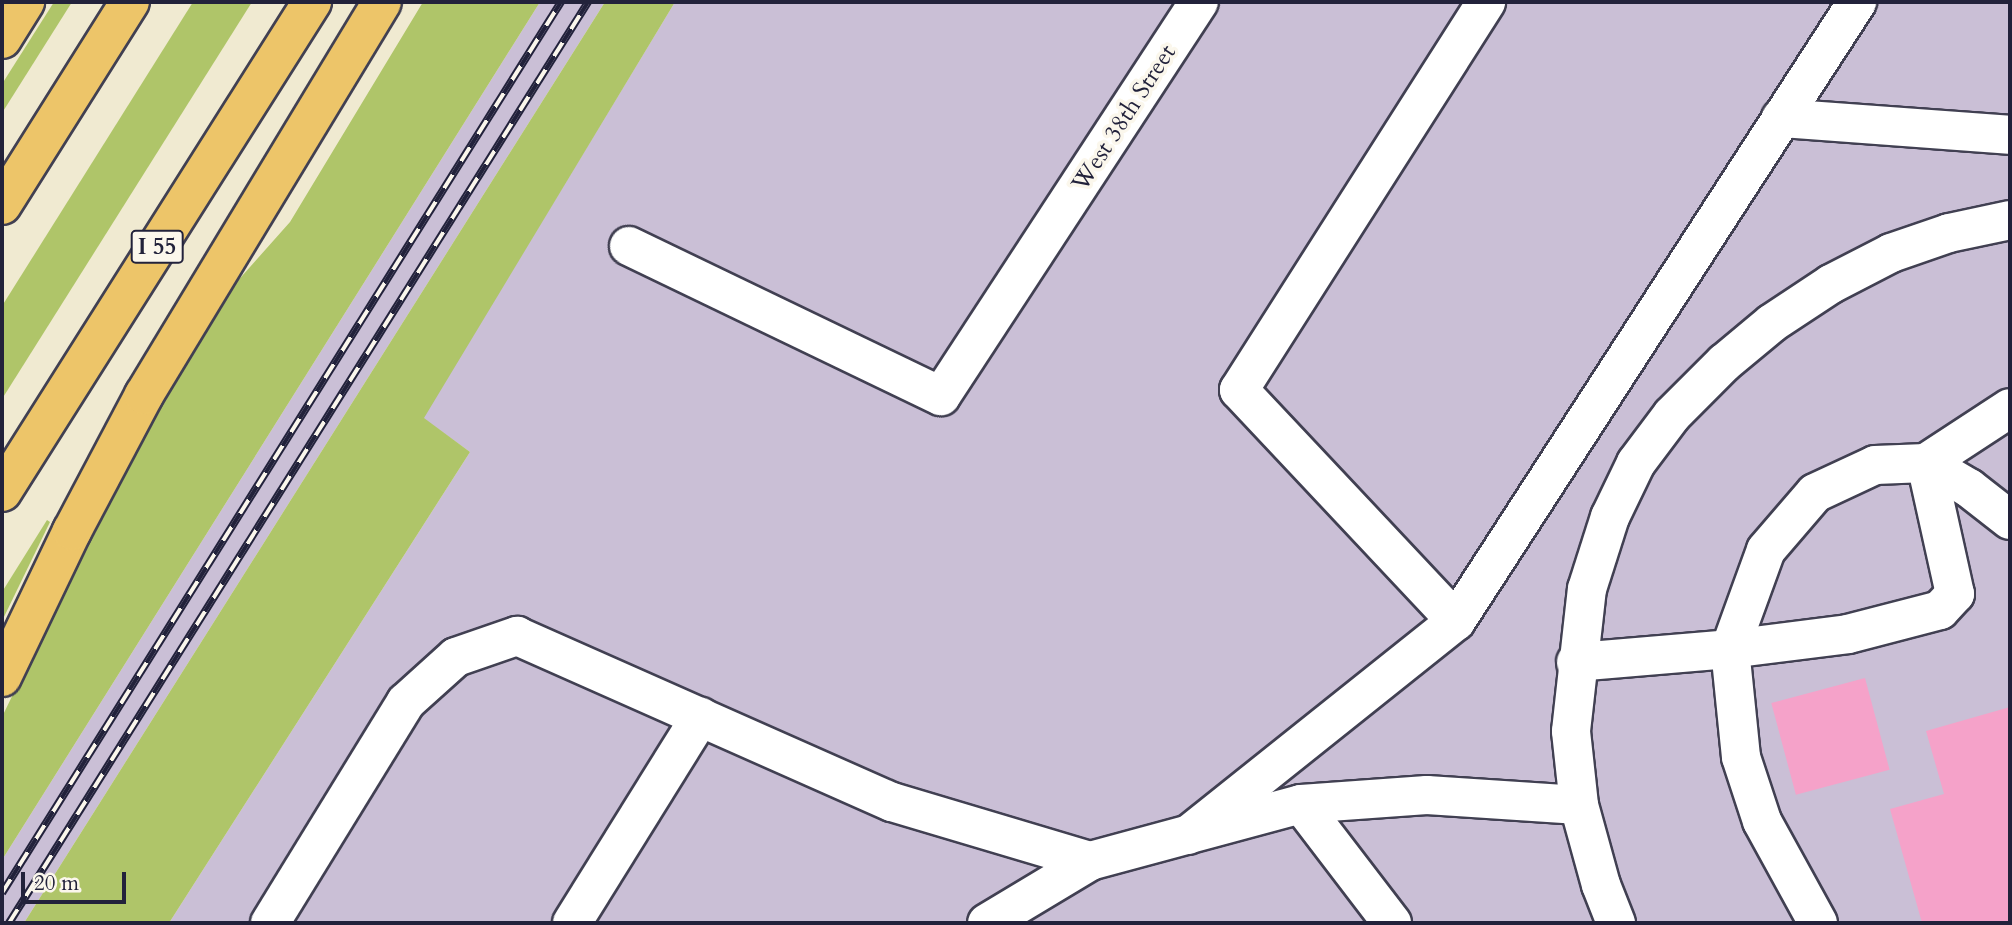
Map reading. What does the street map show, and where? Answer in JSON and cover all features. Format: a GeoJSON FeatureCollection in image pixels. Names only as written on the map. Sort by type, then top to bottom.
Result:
{"type":"FeatureCollection","features":[{"type":"Feature","properties":{"kind":"highway"},"geometry":{"type":"LineString","coordinates":[[2,39],[25,2]]}},
{"type":"Feature","properties":{"kind":"highway"},"geometry":{"type":"LineString","coordinates":[[2,205],[130,2]]}},
{"type":"Feature","properties":{"kind":"highway","name":"I 55"},"geometry":{"type":"LineString","coordinates":[[2,492],[312,2]]}},
{"type":"Feature","properties":{"kind":"highway"},"geometry":{"type":"LineString","coordinates":[[2,677],[72,531],[144,395],[382,2]]}},
{"type":"Feature","properties":{"kind":"street","name":"West 38th Street"},"geometry":{"type":"LineString","coordinates":[[629,246],[941,396],[1199,2]]}},
{"type":"Feature","properties":{"kind":"street"},"geometry":{"type":"LineString","coordinates":[[1456,621],[1238,390],[1486,2]]}},
{"type":"Feature","properties":{"kind":"street"},"geometry":{"type":"LineString","coordinates":[[1188,835],[1456,621],[1857,2]]}},
{"type":"Feature","properties":{"kind":"street"},"geometry":{"type":"LineString","coordinates":[[1781,118],[2010,135]]}},
{"type":"Feature","properties":{"kind":"street"},"geometry":{"type":"LineString","coordinates":[[1616,923],[1601,885],[1579,805],[1571,731],[1576,662],[1587,589],[1610,517],[1636,463],[1672,415],[1734,355],[1772,323],[1831,284],[1891,253],[1949,233],[2010,220]]}},
{"type":"Feature","properties":{"kind":"street"},"geometry":{"type":"LineString","coordinates":[[1818,923],[1762,821],[1741,757],[1730,649],[1766,550],[1815,493],[1875,465],[1926,463],[2010,408]]}},
{"type":"Feature","properties":{"kind":"street"},"geometry":{"type":"LineString","coordinates":[[1576,662],[1730,649],[1849,634],[1940,610],[1955,594],[1926,463]]}},
{"type":"Feature","properties":{"kind":"street"},"geometry":{"type":"LineString","coordinates":[[1926,463],[1969,488],[2010,520]]}},
{"type":"Feature","properties":{"kind":"street"},"geometry":{"type":"LineString","coordinates":[[270,923],[406,702],[456,657],[517,636],[892,802],[1090,861]]}},
{"type":"Feature","properties":{"kind":"street"},"geometry":{"type":"LineString","coordinates":[[572,923],[700,717]]}},
{"type":"Feature","properties":{"kind":"street"},"geometry":{"type":"LineString","coordinates":[[987,923],[1090,861],[1301,804],[1427,794],[1579,805]]}},
{"type":"Feature","properties":{"kind":"street"},"geometry":{"type":"LineString","coordinates":[[1301,804],[1392,923]]}},
{"type":"Feature","properties":{"kind":"shaded area"},"geometry":{"type":"Polygon","coordinates":[[[540,2],[605,2],[24,923],[2,923],[2,860],[540,2]]]}},
{"type":"Feature","properties":{"kind":"shaded area"},"geometry":{"type":"Polygon","coordinates":[[[675,2],[2010,2],[2010,923],[169,923],[470,452],[423,418],[675,2]]]}},
{"type":"Feature","properties":{"kind":"green space"},"geometry":{"type":"Polygon","coordinates":[[[54,2],[72,2],[2,113],[2,84],[54,2]]]}},
{"type":"Feature","properties":{"kind":"green space"},"geometry":{"type":"Polygon","coordinates":[[[193,2],[252,2],[2,399],[2,306],[193,2]]]}},
{"type":"Feature","properties":{"kind":"green space"},"geometry":{"type":"Polygon","coordinates":[[[423,2],[540,2],[2,860],[2,717],[121,471],[226,294],[290,222],[423,2]]]}},
{"type":"Feature","properties":{"kind":"green space"},"geometry":{"type":"Polygon","coordinates":[[[605,2],[675,2],[424,418],[470,452],[169,923],[24,923],[605,2]]]}},
{"type":"Feature","properties":{"kind":"green space"},"geometry":{"type":"Polygon","coordinates":[[[47,520],[50,522],[2,621],[2,592],[47,520]]]}},
{"type":"Feature","properties":{"kind":"building"},"geometry":{"type":"Polygon","coordinates":[[[1865,678],[1890,770],[1796,795],[1771,703],[1865,678]]]}},
{"type":"Feature","properties":{"kind":"building"},"geometry":{"type":"Polygon","coordinates":[[[2010,707],[2010,923],[1922,923],[1890,809],[1944,794],[1926,731],[2010,707]]]}},
{"type":"Feature","properties":{"kind":"railway"},"geometry":{"type":"LineString","coordinates":[[2,893],[561,2]]}},
{"type":"Feature","properties":{"kind":"railway"},"geometry":{"type":"LineString","coordinates":[[9,923],[588,2]]}}]}
